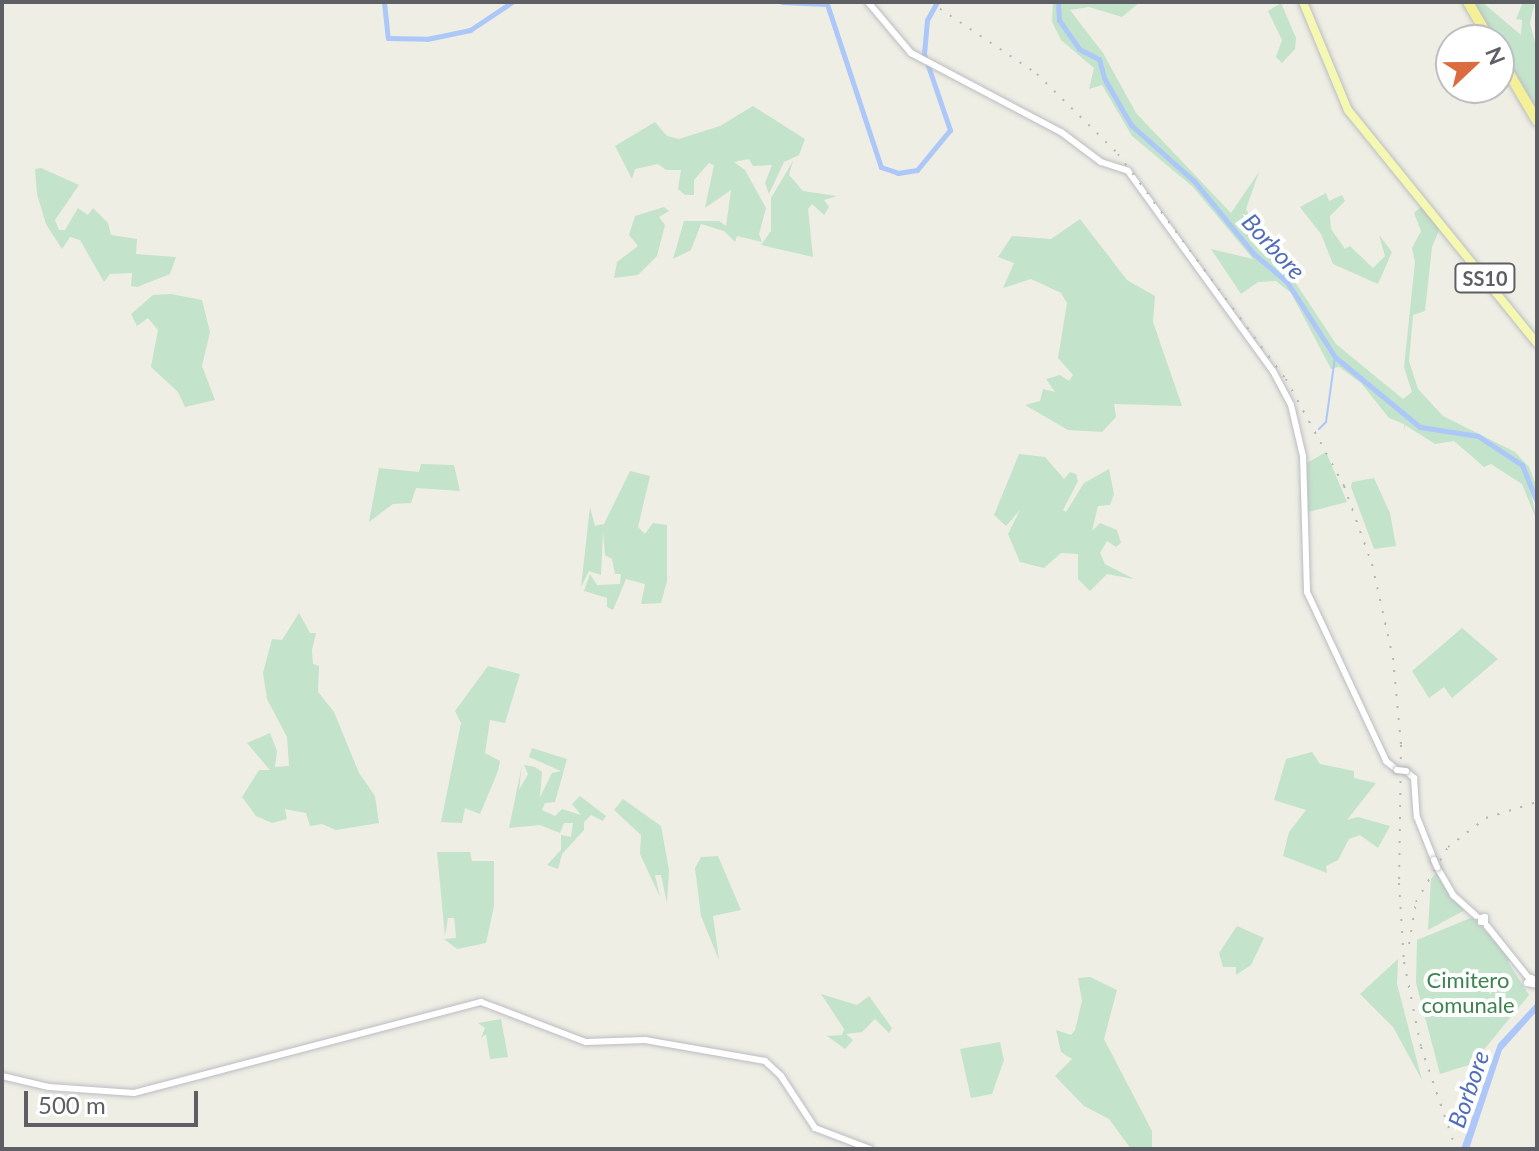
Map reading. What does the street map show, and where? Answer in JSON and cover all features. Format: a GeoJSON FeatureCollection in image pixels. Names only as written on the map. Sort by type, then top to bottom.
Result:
{"type":"FeatureCollection","features":[{"type":"Feature","properties":{"kind":"highway"},"geometry":{"type":"LineString","coordinates":[[1466,2],[1479,24]]}},
{"type":"Feature","properties":{"kind":"highway"},"geometry":{"type":"LineString","coordinates":[[1515,83],[1537,121]]}},
{"type":"Feature","properties":{"kind":"highway"},"geometry":{"type":"LineString","coordinates":[[1515,90],[1537,128]]}},
{"type":"Feature","properties":{"kind":"main road","name":"SS10"},"geometry":{"type":"LineString","coordinates":[[1303,2],[1340,95],[1355,119],[1537,343]]}},
{"type":"Feature","properties":{"kind":"street"},"geometry":{"type":"LineString","coordinates":[[868,2],[921,58],[1061,132],[1101,162],[1125,169],[1278,377],[1295,417],[1303,456],[1307,592],[1393,768],[1406,771],[1414,778],[1417,817],[1436,864],[1453,895],[1482,921],[1534,983]]}},
{"type":"Feature","properties":{"kind":"street"},"geometry":{"type":"LineString","coordinates":[[2,1076],[39,1086],[125,1094],[469,1003],[488,1003],[586,1042],[645,1040],[765,1061],[781,1076],[815,1128],[870,1149]]}},
{"type":"Feature","properties":{"kind":"green space"},"geometry":{"type":"Polygon","coordinates":[[[1053,2],[1140,2],[1122,17],[1089,7],[1070,10],[1103,53],[1136,113],[1231,213],[1259,172],[1246,209],[1267,252],[1295,267],[1295,282],[1336,344],[1403,399],[1412,392],[1404,367],[1415,262],[1412,248],[1421,231],[1414,213],[1422,206],[1440,228],[1432,247],[1425,311],[1413,315],[1409,361],[1418,389],[1443,416],[1515,452],[1529,467],[1537,487],[1532,498],[1537,521],[1522,484],[1491,464],[1484,467],[1454,441],[1435,444],[1405,425],[1404,432],[1404,424],[1389,418],[1361,383],[1339,367],[1331,369],[1291,293],[1276,281],[1258,282],[1241,294],[1211,249],[1253,259],[1193,187],[1132,136],[1102,85],[1089,89],[1094,68],[1061,40],[1052,22],[1053,2]]]}},
{"type":"Feature","properties":{"kind":"green space"},"geometry":{"type":"Polygon","coordinates":[[[1473,2],[1482,2],[1508,24],[1486,24],[1473,2]]]}},
{"type":"Feature","properties":{"kind":"green space"},"geometry":{"type":"Polygon","coordinates":[[[1523,2],[1535,2],[1530,23],[1537,50],[1537,110],[1515,73],[1515,30],[1521,35],[1522,20],[1516,19],[1523,2]]]}},
{"type":"Feature","properties":{"kind":"green space"},"geometry":{"type":"Polygon","coordinates":[[[1281,3],[1296,38],[1295,49],[1282,63],[1276,57],[1282,40],[1268,11],[1281,3]]]}},
{"type":"Feature","properties":{"kind":"green space"},"geometry":{"type":"Polygon","coordinates":[[[753,106],[805,139],[799,155],[784,162],[769,194],[765,183],[772,165],[753,166],[749,159],[734,162],[745,170],[766,208],[759,234],[762,242],[737,236],[735,242],[724,231],[701,224],[691,250],[673,259],[684,221],[719,221],[726,226],[731,190],[705,208],[714,165],[709,163],[694,180],[694,195],[685,195],[678,189],[681,170],[666,170],[658,164],[635,169],[632,179],[615,146],[655,122],[667,136],[679,139],[720,126],[753,106]]]}},
{"type":"Feature","properties":{"kind":"green space"},"geometry":{"type":"Polygon","coordinates":[[[793,161],[789,175],[803,191],[837,196],[824,200],[829,207],[824,215],[812,204],[808,209],[813,257],[761,245],[771,231],[771,198],[793,161]]]}},
{"type":"Feature","properties":{"kind":"green space"},"geometry":{"type":"Polygon","coordinates":[[[41,168],[79,185],[55,220],[59,230],[65,230],[78,208],[88,215],[93,208],[108,223],[111,235],[137,239],[136,254],[176,257],[170,274],[137,287],[131,286],[132,273],[110,274],[104,282],[80,240],[70,237],[62,249],[46,224],[37,194],[35,169],[41,168]]]}},
{"type":"Feature","properties":{"kind":"green space"},"geometry":{"type":"Polygon","coordinates":[[[1326,193],[1329,201],[1342,195],[1345,201],[1330,216],[1331,229],[1345,249],[1350,246],[1373,268],[1385,256],[1379,235],[1392,252],[1378,284],[1333,264],[1321,234],[1300,207],[1326,193]]]}},
{"type":"Feature","properties":{"kind":"green space"},"geometry":{"type":"Polygon","coordinates":[[[664,207],[669,211],[659,217],[665,225],[657,256],[638,275],[614,278],[617,262],[638,246],[629,235],[635,216],[664,207]]]}},
{"type":"Feature","properties":{"kind":"green space"},"geometry":{"type":"Polygon","coordinates":[[[1080,219],[1127,280],[1155,296],[1153,322],[1182,406],[1114,404],[1116,417],[1102,432],[1068,430],[1025,405],[1040,401],[1043,389],[1055,392],[1046,379],[1060,375],[1069,381],[1073,375],[1058,358],[1067,303],[1061,293],[1031,279],[1003,288],[1014,263],[998,257],[1012,236],[1051,239],[1080,219]]]}},
{"type":"Feature","properties":{"kind":"green space"},"geometry":{"type":"Polygon","coordinates":[[[171,294],[202,300],[210,332],[202,366],[215,400],[185,407],[178,392],[151,367],[158,330],[148,318],[137,326],[131,314],[153,295],[171,294]]]}},
{"type":"Feature","properties":{"kind":"green space"},"geometry":{"type":"Polygon","coordinates":[[[1326,452],[1347,502],[1308,512],[1307,463],[1326,452]]]}},
{"type":"Feature","properties":{"kind":"green space"},"geometry":{"type":"Polygon","coordinates":[[[1019,454],[1045,457],[1064,479],[1070,472],[1076,474],[1078,481],[1063,510],[1066,512],[1084,483],[1109,469],[1114,494],[1110,505],[1098,506],[1092,531],[1100,523],[1117,530],[1121,543],[1116,547],[1107,541],[1100,553],[1105,564],[1134,579],[1107,574],[1090,591],[1078,579],[1078,554],[1061,553],[1044,568],[1020,562],[1008,534],[1020,510],[1006,526],[994,515],[1019,454]]]}},
{"type":"Feature","properties":{"kind":"green space"},"geometry":{"type":"Polygon","coordinates":[[[421,464],[454,465],[460,491],[416,488],[411,503],[393,504],[369,522],[379,468],[419,472],[421,464]]]}},
{"type":"Feature","properties":{"kind":"green space"},"geometry":{"type":"Polygon","coordinates":[[[630,471],[650,476],[638,527],[645,534],[653,523],[667,525],[667,581],[661,603],[641,604],[645,584],[626,579],[613,610],[607,607],[607,598],[584,591],[590,574],[597,585],[620,584],[621,574],[615,574],[612,559],[605,555],[603,531],[601,575],[589,571],[581,587],[590,507],[595,526],[604,524],[630,471]]]}},
{"type":"Feature","properties":{"kind":"green space"},"geometry":{"type":"Polygon","coordinates":[[[1374,478],[1390,513],[1396,546],[1374,549],[1351,487],[1352,482],[1374,478]]]}},
{"type":"Feature","properties":{"kind":"green space"},"geometry":{"type":"Polygon","coordinates":[[[299,613],[310,633],[316,633],[312,650],[313,664],[319,666],[318,692],[334,712],[359,773],[375,796],[379,823],[336,830],[322,824],[310,826],[306,813],[285,809],[287,819],[272,823],[256,816],[242,797],[259,770],[270,770],[247,743],[270,733],[277,751],[275,767],[289,766],[287,737],[267,699],[263,673],[272,639],[282,640],[299,613]]]}},
{"type":"Feature","properties":{"kind":"green space"},"geometry":{"type":"Polygon","coordinates":[[[1462,628],[1498,659],[1452,698],[1444,687],[1429,698],[1412,671],[1462,628]]]}},
{"type":"Feature","properties":{"kind":"green space"},"geometry":{"type":"Polygon","coordinates":[[[488,666],[520,674],[505,723],[490,720],[485,753],[500,761],[498,771],[480,814],[465,808],[462,823],[441,822],[461,723],[455,711],[488,666]]]}},
{"type":"Feature","properties":{"kind":"green space"},"geometry":{"type":"Polygon","coordinates":[[[532,748],[567,759],[555,802],[545,803],[542,810],[555,816],[562,809],[581,815],[572,804],[580,796],[606,816],[603,821],[591,815],[584,822],[584,830],[562,854],[558,869],[547,865],[561,850],[561,835],[571,837],[573,823],[564,823],[560,833],[540,825],[509,828],[522,765],[519,790],[528,774],[524,765],[535,767],[542,772],[540,797],[552,773],[561,771],[529,757],[532,748]]]}},
{"type":"Feature","properties":{"kind":"green space"},"geometry":{"type":"Polygon","coordinates":[[[1312,752],[1320,764],[1354,771],[1354,778],[1376,783],[1347,820],[1358,817],[1390,826],[1378,848],[1360,835],[1349,839],[1338,860],[1326,866],[1327,873],[1283,856],[1289,832],[1306,810],[1274,800],[1286,759],[1312,752]]]}},
{"type":"Feature","properties":{"kind":"green space"},"geometry":{"type":"Polygon","coordinates":[[[623,799],[661,826],[669,870],[667,903],[661,875],[655,875],[660,897],[640,854],[641,835],[614,810],[623,799]]]}},
{"type":"Feature","properties":{"kind":"green space"},"geometry":{"type":"Polygon","coordinates":[[[437,852],[470,852],[472,861],[494,861],[494,906],[486,943],[457,949],[444,939],[456,938],[455,925],[454,918],[448,918],[445,936],[437,852]]]}},
{"type":"Feature","properties":{"kind":"green space"},"geometry":{"type":"Polygon","coordinates":[[[718,856],[741,910],[713,916],[719,960],[701,916],[695,868],[701,857],[718,856]]]}},
{"type":"Feature","properties":{"kind":"green space"},"geometry":{"type":"Polygon","coordinates":[[[1436,873],[1465,910],[1428,930],[1431,879],[1436,873]]]}},
{"type":"Feature","properties":{"kind":"green space","name":"Cimitero comunale"},"geometry":{"type":"Polygon","coordinates":[[[1473,917],[1511,959],[1508,962],[1529,995],[1472,1064],[1440,1074],[1416,983],[1417,940],[1473,917]]]}},
{"type":"Feature","properties":{"kind":"green space"},"geometry":{"type":"Polygon","coordinates":[[[1237,926],[1264,938],[1251,965],[1236,975],[1236,967],[1223,967],[1219,953],[1237,926]]]}},
{"type":"Feature","properties":{"kind":"green space"},"geometry":{"type":"Polygon","coordinates":[[[1398,959],[1397,984],[1422,1080],[1393,1027],[1360,994],[1398,959]]]}},
{"type":"Feature","properties":{"kind":"green space"},"geometry":{"type":"Polygon","coordinates":[[[1090,977],[1117,990],[1104,1039],[1152,1131],[1152,1149],[1131,1149],[1109,1119],[1084,1106],[1055,1076],[1072,1059],[1061,1052],[1056,1030],[1071,1035],[1075,1030],[1082,1001],[1078,978],[1090,977]]]}},
{"type":"Feature","properties":{"kind":"green space"},"geometry":{"type":"Polygon","coordinates":[[[821,994],[857,1005],[869,996],[892,1028],[889,1033],[875,1019],[862,1032],[846,1034],[853,1040],[845,1049],[827,1036],[842,1035],[844,1029],[821,994]]]}},
{"type":"Feature","properties":{"kind":"green space"},"geometry":{"type":"Polygon","coordinates":[[[501,1019],[508,1057],[490,1059],[486,1034],[481,1038],[485,1028],[478,1023],[501,1019]]]}},
{"type":"Feature","properties":{"kind":"green space"},"geometry":{"type":"Polygon","coordinates":[[[1000,1042],[1004,1060],[992,1094],[971,1098],[960,1049],[1000,1042]]]}},
{"type":"Feature","properties":{"kind":"water"},"geometry":{"type":"Polygon","coordinates":[[[1537,1002],[1537,1011],[1502,1050],[1469,1149],[1461,1149],[1498,1044],[1537,1002]]]}},
{"type":"Feature","properties":{"kind":"waterway","name":"Borbore"},"geometry":{"type":"LineString","coordinates":[[384,2],[388,38],[427,39],[470,30],[512,2]]}},
{"type":"Feature","properties":{"kind":"waterway","name":"Borbore"},"geometry":{"type":"LineString","coordinates":[[782,2],[827,4],[881,167],[898,173],[917,170],[950,130],[924,54],[927,20],[937,2]]}},
{"type":"Feature","properties":{"kind":"waterway","name":"Borbore"},"geometry":{"type":"LineString","coordinates":[[1058,2],[1059,20],[1079,49],[1099,59],[1104,78],[1131,125],[1194,181],[1254,254],[1287,282],[1335,357],[1420,427],[1478,436],[1522,465],[1537,502]]}},
{"type":"Feature","properties":{"kind":"waterway"},"geometry":{"type":"LineString","coordinates":[[1319,429],[1326,422],[1335,357]]}},
{"type":"Feature","properties":{"kind":"railway"},"geometry":{"type":"LineString","coordinates":[[930,2],[1037,74],[1118,154],[1286,379],[1344,486],[1372,564],[1393,658],[1401,745],[1399,883],[1404,962],[1421,1047],[1456,1149]]}},
{"type":"Feature","properties":{"kind":"railway"},"geometry":{"type":"LineString","coordinates":[[1409,944],[1416,902],[1448,847],[1486,818],[1537,802]]}}]}
